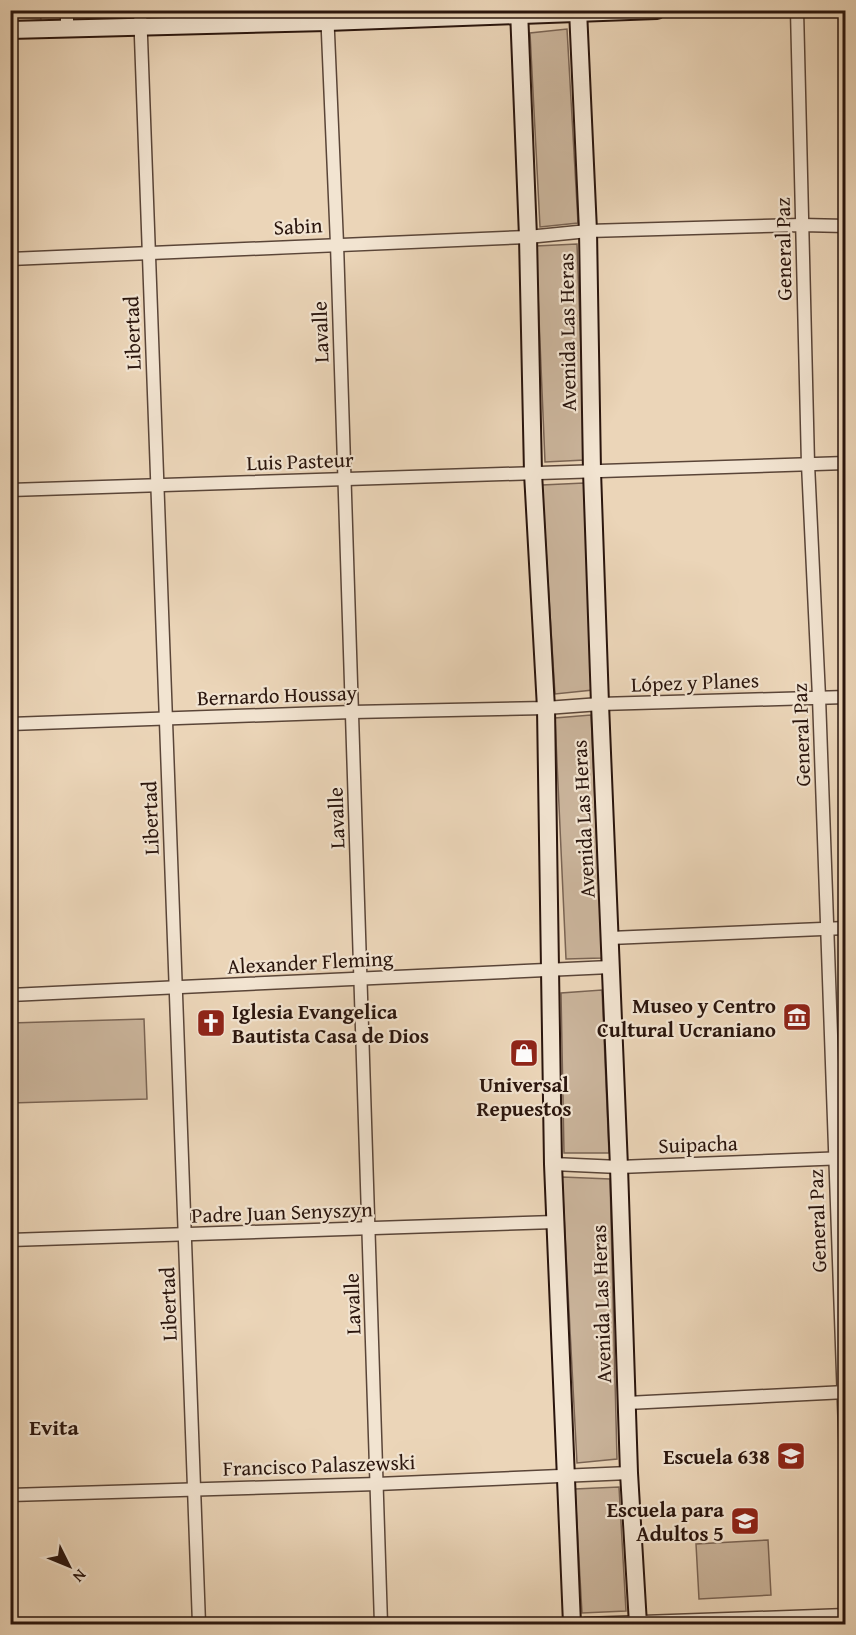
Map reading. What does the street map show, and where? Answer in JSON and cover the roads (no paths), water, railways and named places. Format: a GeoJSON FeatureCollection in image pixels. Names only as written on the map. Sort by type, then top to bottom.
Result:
{"type":"FeatureCollection","features":[{"type":"Feature","properties":{"kind":"main road"},"geometry":{"type":"LineString","coordinates":[[10,30],[67,28],[140,19],[657,10]]}},
{"type":"Feature","properties":{"kind":"main road","name":"Avenida Las Heras"},"geometry":{"type":"LineString","coordinates":[[578,12],[588,231],[592,471],[600,704],[629,1473],[638,1623]]}},
{"type":"Feature","properties":{"kind":"main road","name":"Avenida Las Heras"},"geometry":{"type":"LineString","coordinates":[[519,13],[528,237],[533,473],[546,708],[553,1164],[572,1624]]}},
{"type":"Feature","properties":{"kind":"street"},"geometry":{"type":"LineString","coordinates":[[67,10],[67,28]]}},
{"type":"Feature","properties":{"kind":"street","name":"General Paz"},"geometry":{"type":"LineString","coordinates":[[797,10],[808,464],[827,928],[840,1158],[846,1458]]}},
{"type":"Feature","properties":{"kind":"street","name":"Lavalle"},"geometry":{"type":"LineString","coordinates":[[327,16],[337,244],[381,1624]]}},
{"type":"Feature","properties":{"kind":"street","name":"Libertad"},"geometry":{"type":"LineString","coordinates":[[140,19],[199,1624]]}},
{"type":"Feature","properties":{"kind":"street","name":"Sabin"},"geometry":{"type":"LineString","coordinates":[[10,259],[528,237],[588,231],[802,225],[846,226]]}},
{"type":"Feature","properties":{"kind":"street","name":"Luis Pasteur"},"geometry":{"type":"LineString","coordinates":[[10,490],[846,463]]}},
{"type":"Feature","properties":{"kind":"street","name":"López y Planes"},"geometry":{"type":"LineString","coordinates":[[546,708],[600,704],[846,697]]}},
{"type":"Feature","properties":{"kind":"street","name":"Bernardo Houssay"},"geometry":{"type":"LineString","coordinates":[[10,724],[546,708]]}},
{"type":"Feature","properties":{"kind":"street"},"geometry":{"type":"LineString","coordinates":[[610,938],[846,928]]}},
{"type":"Feature","properties":{"kind":"street","name":"Alexander Fleming"},"geometry":{"type":"LineString","coordinates":[[10,995],[610,967]]}},
{"type":"Feature","properties":{"kind":"street","name":"Suipacha"},"geometry":{"type":"LineString","coordinates":[[553,1164],[619,1167],[840,1158]]}},
{"type":"Feature","properties":{"kind":"street","name":"Padre Juan Senyszyn"},"geometry":{"type":"LineString","coordinates":[[10,1240],[555,1222]]}},
{"type":"Feature","properties":{"kind":"street"},"geometry":{"type":"LineString","coordinates":[[627,1403],[844,1392]]}},
{"type":"Feature","properties":{"kind":"street","name":"Francisco Palaszewski"},"geometry":{"type":"LineString","coordinates":[[10,1495],[377,1484],[629,1473]]}},
{"type":"Feature","properties":{"kind":"street"},"geometry":{"type":"LineString","coordinates":[[585,1624],[846,1615]]}},
{"type":"Feature","properties":{"kind":"place","name":"Museo y Centro Cultural Ucraniano"},"geometry":{"type":"Point","coordinates":[797,1017]}},
{"type":"Feature","properties":{"kind":"place","name":"Iglesia Evangelica Bautista Casa de Dios"},"geometry":{"type":"Point","coordinates":[211,1023]}},
{"type":"Feature","properties":{"kind":"place","name":"Universal Repuestos"},"geometry":{"type":"Point","coordinates":[524,1053]}},
{"type":"Feature","properties":{"kind":"place","name":"Escuela 638"},"geometry":{"type":"Point","coordinates":[791,1456]}},
{"type":"Feature","properties":{"kind":"place","name":"Escuela para Adultos 5"},"geometry":{"type":"Point","coordinates":[745,1521]}},
{"type":"Feature","properties":{"kind":"district","name":"Evita"},"geometry":{"type":"Point","coordinates":[54,1427]}}]}
